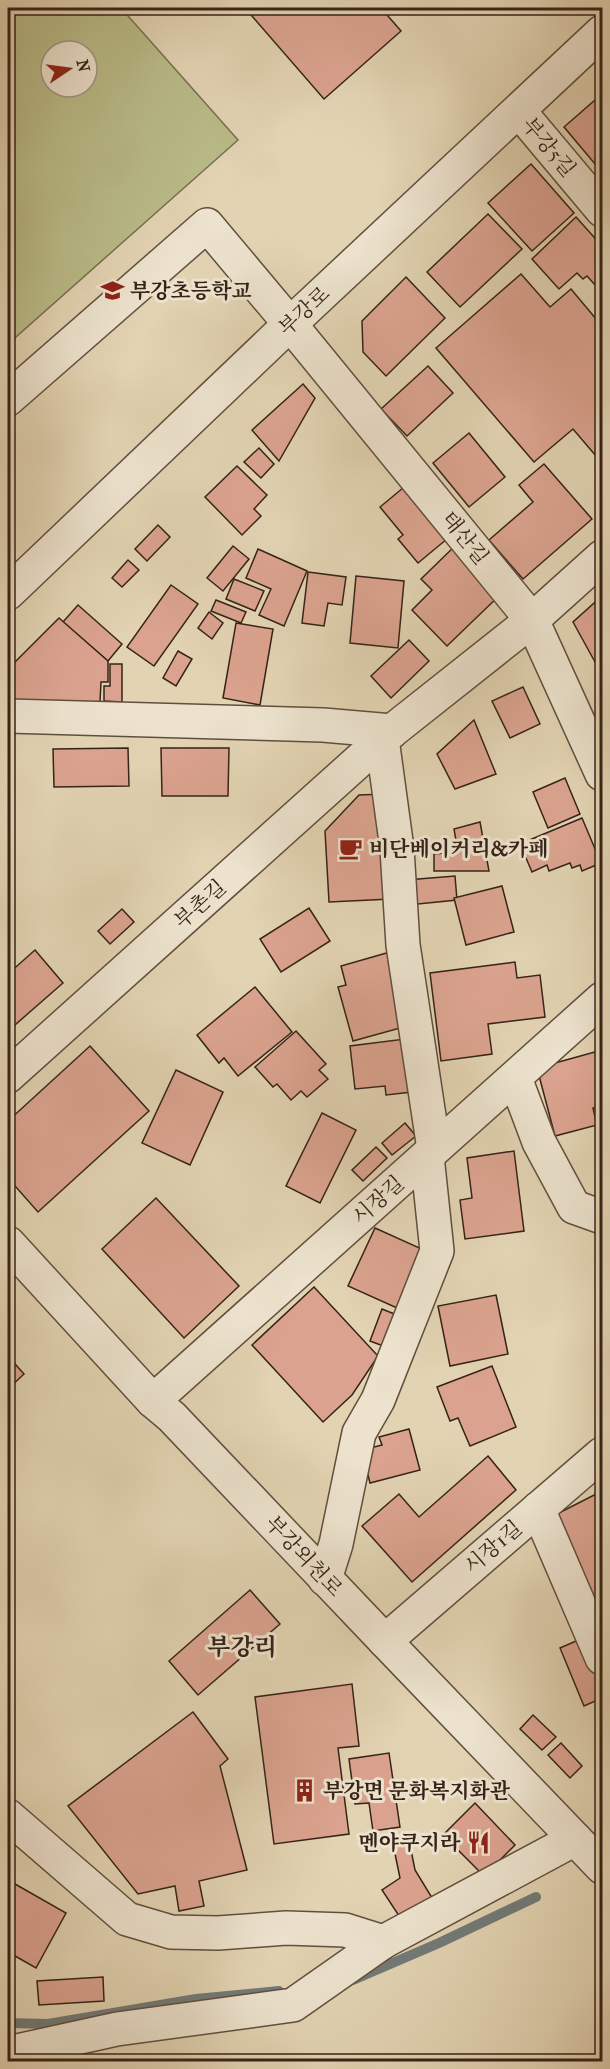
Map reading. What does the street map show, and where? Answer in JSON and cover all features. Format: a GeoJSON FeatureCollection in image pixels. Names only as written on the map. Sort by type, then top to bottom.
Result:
{"type":"FeatureCollection","features":[{"type":"Feature","properties":{"kind":"street","name":"부강로"},"geometry":{"type":"LineString","coordinates":[[8,593],[290,324],[603,32]]}},
{"type":"Feature","properties":{"kind":"street","name":"부강5길"},"geometry":{"type":"LineString","coordinates":[[519,111],[600,202]]}},
{"type":"Feature","properties":{"kind":"street","name":"태산길"},"geometry":{"type":"LineString","coordinates":[[8,399],[207,225],[532,620],[603,774]]}},
{"type":"Feature","properties":{"kind":"street","name":"부촌길"},"geometry":{"type":"LineString","coordinates":[[8,1076],[387,735],[532,620],[603,557]]}},
{"type":"Feature","properties":{"kind":"street"},"geometry":{"type":"LineString","coordinates":[[8,716],[323,725],[387,735],[403,945],[431,1153],[437,1251],[378,1400],[359,1434],[336,1544],[326,1579]]}},
{"type":"Feature","properties":{"kind":"street","name":"시장길"},"geometry":{"type":"LineString","coordinates":[[153,1401],[603,999]]}},
{"type":"Feature","properties":{"kind":"street"},"geometry":{"type":"LineString","coordinates":[[515,1078],[539,1142],[574,1207],[603,1217]]}},
{"type":"Feature","properties":{"kind":"street","name":"부강외천로"},"geometry":{"type":"LineString","coordinates":[[8,1243],[153,1401],[172,1417],[603,1867]]}},
{"type":"Feature","properties":{"kind":"street","name":"시장1길"},"geometry":{"type":"LineString","coordinates":[[385,1641],[603,1454]]}},
{"type":"Feature","properties":{"kind":"street"},"geometry":{"type":"LineString","coordinates":[[538,1509],[603,1658]]}},
{"type":"Feature","properties":{"kind":"street"},"geometry":{"type":"LineString","coordinates":[[8,1816],[127,1919],[171,1932],[218,1933],[286,1928],[345,1930],[382,1942]]}},
{"type":"Feature","properties":{"kind":"street"},"geometry":{"type":"LineString","coordinates":[[8,2053],[117,2029],[293,2005],[382,1942],[575,1839]]}},
{"type":"Feature","properties":{"kind":"green space"},"geometry":{"type":"Polygon","coordinates":[[[8,8],[121,8],[238,140],[8,344],[8,8]]]}},
{"type":"Feature","properties":{"kind":"building"},"geometry":{"type":"Polygon","coordinates":[[[245,8],[381,8],[401,31],[324,99],[245,8]]]}},
{"type":"Feature","properties":{"kind":"building"},"geometry":{"type":"Polygon","coordinates":[[[602,94],[602,158],[595,164],[564,127],[602,94]]]}},
{"type":"Feature","properties":{"kind":"building"},"geometry":{"type":"Polygon","coordinates":[[[531,164],[574,213],[532,251],[488,203],[531,164]]]}},
{"type":"Feature","properties":{"kind":"building"},"geometry":{"type":"Polygon","coordinates":[[[488,214],[522,249],[460,307],[427,272],[488,214]]]}},
{"type":"Feature","properties":{"kind":"building"},"geometry":{"type":"Polygon","coordinates":[[[576,217],[602,246],[602,280],[596,286],[587,276],[583,279],[577,273],[559,289],[532,259],[576,217]]]}},
{"type":"Feature","properties":{"kind":"building"},"geometry":{"type":"Polygon","coordinates":[[[521,274],[550,307],[571,289],[602,326],[602,463],[573,429],[534,462],[436,348],[521,274]]]}},
{"type":"Feature","properties":{"kind":"building"},"geometry":{"type":"Polygon","coordinates":[[[406,277],[445,318],[386,376],[363,352],[362,321],[406,277]]]}},
{"type":"Feature","properties":{"kind":"building"},"geometry":{"type":"Polygon","coordinates":[[[428,366],[453,393],[407,436],[381,409],[428,366]]]}},
{"type":"Feature","properties":{"kind":"building"},"geometry":{"type":"Polygon","coordinates":[[[303,384],[315,398],[279,461],[252,430],[303,384]]]}},
{"type":"Feature","properties":{"kind":"building"},"geometry":{"type":"Polygon","coordinates":[[[469,433],[505,477],[469,507],[433,463],[469,433]]]}},
{"type":"Feature","properties":{"kind":"building"},"geometry":{"type":"Polygon","coordinates":[[[259,448],[274,464],[261,478],[244,462],[259,448]]]}},
{"type":"Feature","properties":{"kind":"building"},"geometry":{"type":"Polygon","coordinates":[[[544,464],[592,519],[523,579],[489,540],[533,502],[519,485],[544,464]]]}},
{"type":"Feature","properties":{"kind":"building"},"geometry":{"type":"Polygon","coordinates":[[[237,466],[267,495],[254,509],[261,516],[242,535],[205,497],[237,466]]]}},
{"type":"Feature","properties":{"kind":"building"},"geometry":{"type":"Polygon","coordinates":[[[409,483],[453,534],[418,563],[398,539],[403,535],[380,507],[409,483]]]}},
{"type":"Feature","properties":{"kind":"building"},"geometry":{"type":"Polygon","coordinates":[[[158,525],[170,537],[147,561],[135,549],[158,525]]]}},
{"type":"Feature","properties":{"kind":"building"},"geometry":{"type":"Polygon","coordinates":[[[457,544],[504,591],[447,646],[412,610],[432,590],[421,579],[457,544]]]}},
{"type":"Feature","properties":{"kind":"building"},"geometry":{"type":"Polygon","coordinates":[[[233,546],[249,559],[223,591],[207,578],[233,546]]]}},
{"type":"Feature","properties":{"kind":"building"},"geometry":{"type":"Polygon","coordinates":[[[258,549],[307,571],[284,626],[259,615],[271,589],[246,578],[258,549]]]}},
{"type":"Feature","properties":{"kind":"building"},"geometry":{"type":"Polygon","coordinates":[[[128,560],[139,570],[122,587],[112,578],[128,560]]]}},
{"type":"Feature","properties":{"kind":"building"},"geometry":{"type":"Polygon","coordinates":[[[308,572],[346,577],[342,605],[328,603],[324,626],[302,623],[308,572]]]}},
{"type":"Feature","properties":{"kind":"building"},"geometry":{"type":"Polygon","coordinates":[[[356,576],[404,581],[398,648],[350,643],[356,576]]]}},
{"type":"Feature","properties":{"kind":"building"},"geometry":{"type":"Polygon","coordinates":[[[234,579],[264,591],[255,611],[226,599],[234,579]]]}},
{"type":"Feature","properties":{"kind":"building"},"geometry":{"type":"Polygon","coordinates":[[[171,585],[198,604],[154,666],[127,647],[171,585]]]}},
{"type":"Feature","properties":{"kind":"building"},"geometry":{"type":"Polygon","coordinates":[[[602,596],[602,657],[595,662],[573,622],[602,596]]]}},
{"type":"Feature","properties":{"kind":"building"},"geometry":{"type":"Polygon","coordinates":[[[216,600],[246,612],[241,623],[211,611],[216,600]]]}},
{"type":"Feature","properties":{"kind":"building"},"geometry":{"type":"Polygon","coordinates":[[[78,605],[122,644],[108,661],[63,622],[78,605]]]}},
{"type":"Feature","properties":{"kind":"building"},"geometry":{"type":"Polygon","coordinates":[[[209,612],[223,623],[212,639],[198,628],[209,612]]]}},
{"type":"Feature","properties":{"kind":"building"},"geometry":{"type":"Polygon","coordinates":[[[59,618],[108,661],[108,682],[101,682],[100,702],[8,702],[8,669],[59,618]]]}},
{"type":"Feature","properties":{"kind":"building"},"geometry":{"type":"Polygon","coordinates":[[[236,623],[273,629],[260,705],[223,698],[236,623]]]}},
{"type":"Feature","properties":{"kind":"building"},"geometry":{"type":"Polygon","coordinates":[[[409,640],[429,661],[391,698],[371,676],[409,640]]]}},
{"type":"Feature","properties":{"kind":"building"},"geometry":{"type":"Polygon","coordinates":[[[178,651],[192,659],[176,686],[163,678],[178,651]]]}},
{"type":"Feature","properties":{"kind":"building"},"geometry":{"type":"Polygon","coordinates":[[[110,664],[122,664],[122,702],[104,701],[104,686],[110,686],[110,664]]]}},
{"type":"Feature","properties":{"kind":"building"},"geometry":{"type":"Polygon","coordinates":[[[523,687],[540,724],[510,738],[492,701],[523,687]]]}},
{"type":"Feature","properties":{"kind":"building"},"geometry":{"type":"Polygon","coordinates":[[[474,720],[496,774],[455,789],[437,754],[474,720]]]}},
{"type":"Feature","properties":{"kind":"building"},"geometry":{"type":"Polygon","coordinates":[[[128,748],[129,786],[54,787],[53,749],[128,748]]]}},
{"type":"Feature","properties":{"kind":"building"},"geometry":{"type":"Polygon","coordinates":[[[161,748],[229,748],[228,796],[162,796],[161,748]]]}},
{"type":"Feature","properties":{"kind":"building"},"geometry":{"type":"Polygon","coordinates":[[[565,778],[580,814],[548,828],[533,792],[565,778]]]}},
{"type":"Feature","properties":{"kind":"building"},"geometry":{"type":"Polygon","coordinates":[[[385,794],[391,899],[329,902],[325,831],[359,795],[385,794]]]}},
{"type":"Feature","properties":{"kind":"building"},"geometry":{"type":"Polygon","coordinates":[[[582,818],[601,863],[582,871],[580,865],[572,868],[570,863],[549,871],[547,865],[532,872],[520,844],[582,818]]]}},
{"type":"Feature","properties":{"kind":"building"},"geometry":{"type":"Polygon","coordinates":[[[480,822],[489,871],[434,871],[434,854],[458,852],[454,829],[480,822]]]}},
{"type":"Feature","properties":{"kind":"building"},"geometry":{"type":"Polygon","coordinates":[[[455,876],[457,900],[408,905],[406,880],[455,876]]]}},
{"type":"Feature","properties":{"kind":"building"},"geometry":{"type":"Polygon","coordinates":[[[502,886],[514,932],[466,945],[454,898],[502,886]]]}},
{"type":"Feature","properties":{"kind":"building"},"geometry":{"type":"Polygon","coordinates":[[[309,908],[330,941],[281,972],[260,939],[309,908]]]}},
{"type":"Feature","properties":{"kind":"building"},"geometry":{"type":"Polygon","coordinates":[[[122,909],[134,922],[110,944],[98,931],[122,909]]]}},
{"type":"Feature","properties":{"kind":"building"},"geometry":{"type":"Polygon","coordinates":[[[35,950],[63,983],[8,1031],[8,974],[35,950]]]}},
{"type":"Feature","properties":{"kind":"building"},"geometry":{"type":"Polygon","coordinates":[[[397,950],[411,1025],[353,1041],[338,987],[346,985],[341,966],[397,950]]]}},
{"type":"Feature","properties":{"kind":"building"},"geometry":{"type":"Polygon","coordinates":[[[515,962],[517,978],[540,975],[545,1017],[488,1024],[492,1054],[441,1061],[430,973],[515,962]]]}},
{"type":"Feature","properties":{"kind":"building"},"geometry":{"type":"Polygon","coordinates":[[[255,987],[292,1032],[238,1076],[224,1058],[219,1063],[197,1035],[255,987]]]}},
{"type":"Feature","properties":{"kind":"building"},"geometry":{"type":"Polygon","coordinates":[[[296,1031],[326,1064],[319,1070],[328,1079],[307,1097],[301,1091],[291,1100],[277,1084],[273,1087],[255,1067],[296,1031]]]}},
{"type":"Feature","properties":{"kind":"building"},"geometry":{"type":"Polygon","coordinates":[[[405,1039],[412,1092],[386,1095],[385,1086],[355,1089],[350,1046],[405,1039]]]}},
{"type":"Feature","properties":{"kind":"building"},"geometry":{"type":"Polygon","coordinates":[[[90,1046],[149,1111],[38,1212],[8,1178],[8,1121],[90,1046]]]}},
{"type":"Feature","properties":{"kind":"building"},"geometry":{"type":"Polygon","coordinates":[[[602,1050],[602,1106],[593,1108],[597,1125],[555,1136],[537,1068],[602,1050]]]}},
{"type":"Feature","properties":{"kind":"building"},"geometry":{"type":"Polygon","coordinates":[[[176,1070],[223,1092],[190,1165],[142,1143],[176,1070]]]}},
{"type":"Feature","properties":{"kind":"building"},"geometry":{"type":"Polygon","coordinates":[[[322,1113],[356,1130],[320,1203],[286,1186],[322,1113]]]}},
{"type":"Feature","properties":{"kind":"building"},"geometry":{"type":"Polygon","coordinates":[[[405,1123],[416,1136],[392,1155],[382,1143],[405,1123]]]}},
{"type":"Feature","properties":{"kind":"building"},"geometry":{"type":"Polygon","coordinates":[[[376,1147],[387,1158],[363,1181],[352,1170],[376,1147]]]}},
{"type":"Feature","properties":{"kind":"building"},"geometry":{"type":"Polygon","coordinates":[[[514,1151],[524,1231],[465,1239],[460,1200],[472,1198],[467,1158],[514,1151]]]}},
{"type":"Feature","properties":{"kind":"building"},"geometry":{"type":"Polygon","coordinates":[[[156,1198],[239,1286],[184,1338],[102,1249],[156,1198]]]}},
{"type":"Feature","properties":{"kind":"building"},"geometry":{"type":"Polygon","coordinates":[[[375,1228],[424,1250],[397,1308],[348,1286],[375,1228]]]}},
{"type":"Feature","properties":{"kind":"building"},"geometry":{"type":"Polygon","coordinates":[[[314,1287],[378,1356],[352,1395],[323,1422],[252,1345],[314,1287]]]}},
{"type":"Feature","properties":{"kind":"building"},"geometry":{"type":"Polygon","coordinates":[[[496,1295],[508,1354],[450,1366],[438,1306],[496,1295]]]}},
{"type":"Feature","properties":{"kind":"building"},"geometry":{"type":"Polygon","coordinates":[[[382,1309],[397,1315],[386,1347],[370,1341],[382,1309]]]}},
{"type":"Feature","properties":{"kind":"building"},"geometry":{"type":"Polygon","coordinates":[[[8,1356],[24,1374],[8,1389],[8,1356]]]}},
{"type":"Feature","properties":{"kind":"building"},"geometry":{"type":"Polygon","coordinates":[[[492,1366],[516,1427],[470,1446],[458,1418],[450,1421],[437,1387],[492,1366]]]}},
{"type":"Feature","properties":{"kind":"building"},"geometry":{"type":"Polygon","coordinates":[[[409,1429],[420,1470],[370,1483],[362,1450],[382,1445],[379,1437],[409,1429]]]}},
{"type":"Feature","properties":{"kind":"building"},"geometry":{"type":"Polygon","coordinates":[[[488,1456],[516,1490],[412,1582],[362,1526],[399,1494],[419,1517],[488,1456]]]}},
{"type":"Feature","properties":{"kind":"building"},"geometry":{"type":"Polygon","coordinates":[[[602,1491],[602,1626],[547,1519],[602,1491]]]}},
{"type":"Feature","properties":{"kind":"building"},"geometry":{"type":"Polygon","coordinates":[[[250,1590],[280,1624],[198,1695],[169,1661],[250,1590]]]}},
{"type":"Feature","properties":{"kind":"building"},"geometry":{"type":"Polygon","coordinates":[[[583,1638],[602,1684],[602,1698],[584,1706],[560,1648],[583,1638]]]}},
{"type":"Feature","properties":{"kind":"building","name":"부강면 문화복지화관"},"geometry":{"type":"Polygon","coordinates":[[[352,1684],[359,1746],[338,1748],[349,1834],[274,1844],[255,1697],[352,1684]]]}},
{"type":"Feature","properties":{"kind":"building"},"geometry":{"type":"Polygon","coordinates":[[[193,1712],[228,1759],[220,1766],[247,1870],[199,1881],[204,1906],[179,1911],[175,1886],[138,1894],[68,1806],[193,1712]]]}},
{"type":"Feature","properties":{"kind":"building"},"geometry":{"type":"Polygon","coordinates":[[[533,1715],[556,1737],[542,1750],[520,1729],[533,1715]]]}},
{"type":"Feature","properties":{"kind":"building"},"geometry":{"type":"Polygon","coordinates":[[[561,1743],[582,1766],[570,1778],[548,1755],[561,1743]]]}},
{"type":"Feature","properties":{"kind":"building"},"geometry":{"type":"Polygon","coordinates":[[[389,1753],[400,1827],[373,1831],[369,1803],[355,1804],[349,1759],[389,1753]]]}},
{"type":"Feature","properties":{"kind":"building"},"geometry":{"type":"Polygon","coordinates":[[[475,1803],[515,1845],[484,1876],[443,1835],[475,1803]]]}},
{"type":"Feature","properties":{"kind":"building"},"geometry":{"type":"Polygon","coordinates":[[[409,1840],[415,1870],[434,1901],[403,1922],[382,1890],[400,1878],[393,1844],[409,1840]]]}},
{"type":"Feature","properties":{"kind":"building"},"geometry":{"type":"Polygon","coordinates":[[[8,1880],[66,1913],[36,1968],[8,1952],[8,1880]]]}},
{"type":"Feature","properties":{"kind":"building"},"geometry":{"type":"Polygon","coordinates":[[[103,1977],[104,2001],[39,2005],[37,1981],[103,1977]]]}},
{"type":"Feature","properties":{"kind":"waterway"},"geometry":{"type":"LineString","coordinates":[[353,1980],[439,1943],[536,1897]]}},
{"type":"Feature","properties":{"kind":"waterway"},"geometry":{"type":"LineString","coordinates":[[8,2023],[48,2024],[196,1999],[279,1991]]}},
{"type":"Feature","properties":{"kind":"place","name":"부강초등학교"},"geometry":{"type":"Point","coordinates":[112,291]}},
{"type":"Feature","properties":{"kind":"place","name":"비단베이커리&카페"},"geometry":{"type":"Point","coordinates":[351,849]}},
{"type":"Feature","properties":{"kind":"place","name":"부강면 문화복지화관"},"geometry":{"type":"Point","coordinates":[305,1791]}},
{"type":"Feature","properties":{"kind":"place","name":"멘야쿠지라"},"geometry":{"type":"Point","coordinates":[478,1843]}},
{"type":"Feature","properties":{"kind":"district","name":"부강리"},"geometry":{"type":"Point","coordinates":[242,1647]}}]}
